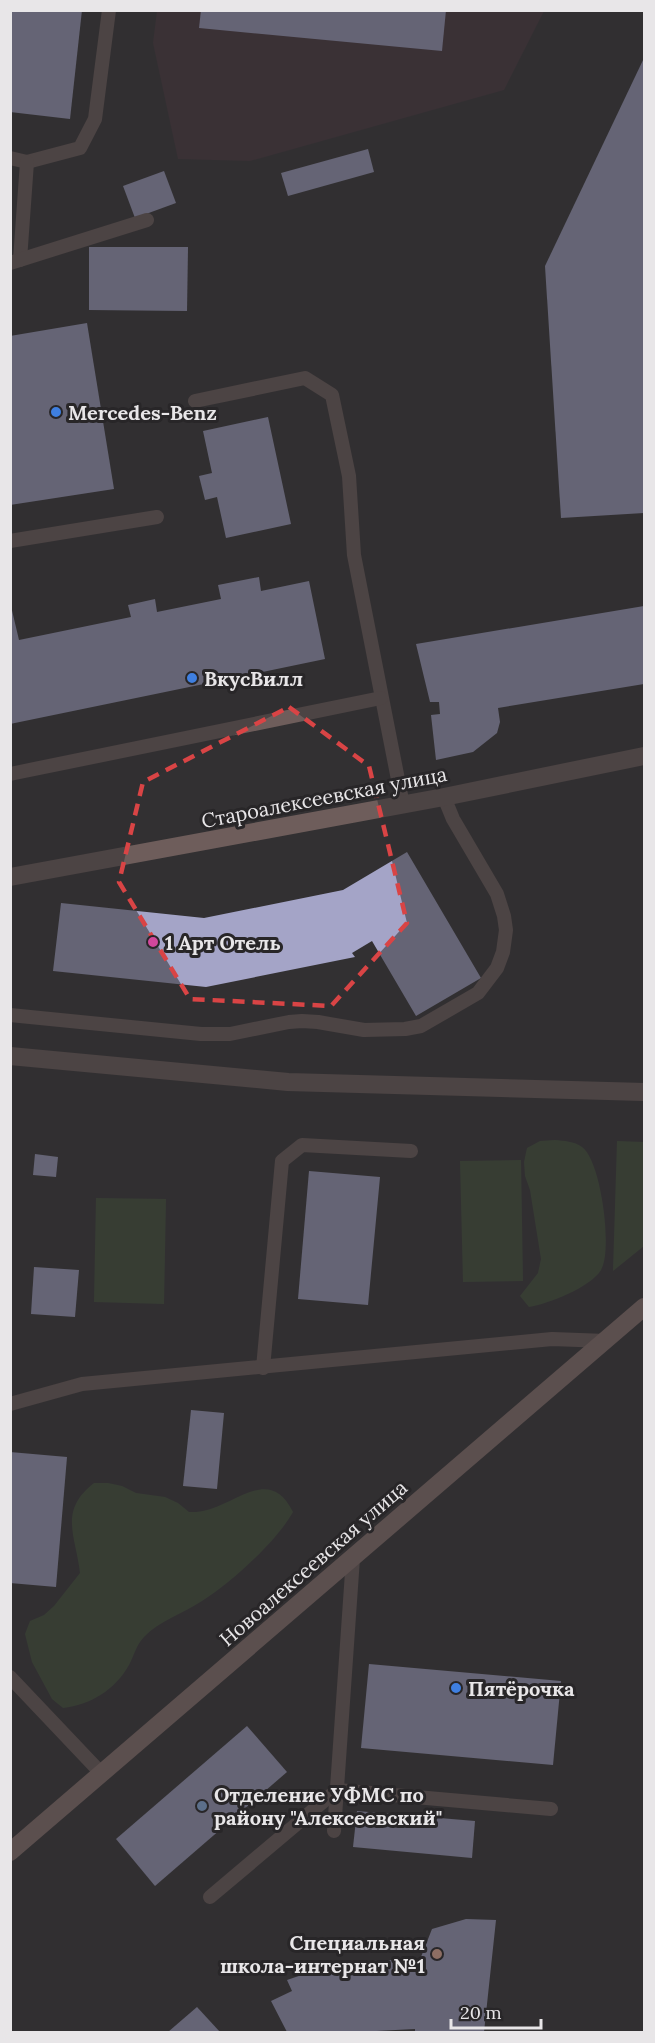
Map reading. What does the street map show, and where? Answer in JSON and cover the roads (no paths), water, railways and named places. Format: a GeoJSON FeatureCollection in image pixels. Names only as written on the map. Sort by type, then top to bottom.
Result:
{"type":"FeatureCollection","features":[{"type":"Feature","properties":{"kind":"street","name":"Староалексеевская улица"},"geometry":{"type":"LineString","coordinates":[[10,877],[403,805],[645,756]]}},
{"type":"Feature","properties":{"kind":"street"},"geometry":{"type":"LineString","coordinates":[[10,1056],[288,1082],[645,1092]]}},
{"type":"Feature","properties":{"kind":"street","name":"Новоалексеевская улица"},"geometry":{"type":"LineString","coordinates":[[10,1852],[645,1308]]}},
{"type":"Feature","properties":{"kind":"lane"},"geometry":{"type":"LineString","coordinates":[[10,158],[27,162],[80,148],[95,118],[109,10]]}},
{"type":"Feature","properties":{"kind":"lane"},"geometry":{"type":"LineString","coordinates":[[27,162],[15,262],[147,220]]}},
{"type":"Feature","properties":{"kind":"lane"},"geometry":{"type":"LineString","coordinates":[[195,401],[305,378],[332,395],[349,476],[354,555],[403,805]]}},
{"type":"Feature","properties":{"kind":"lane"},"geometry":{"type":"LineString","coordinates":[[10,541],[158,517]]}},
{"type":"Feature","properties":{"kind":"lane"},"geometry":{"type":"LineString","coordinates":[[10,774],[381,698]]}},
{"type":"Feature","properties":{"kind":"lane"},"geometry":{"type":"LineString","coordinates":[[10,1015],[201,1034],[230,1034],[296,1022],[318,1022],[378,1031],[421,1026],[478,993],[497,968],[505,943],[504,916],[497,894],[453,819],[444,797]]}},
{"type":"Feature","properties":{"kind":"lane"},"geometry":{"type":"LineString","coordinates":[[263,1368],[282,1161],[302,1145],[411,1151]]}},
{"type":"Feature","properties":{"kind":"lane"},"geometry":{"type":"LineString","coordinates":[[10,1404],[82,1384],[552,1338],[606,1341]]}},
{"type":"Feature","properties":{"kind":"lane"},"geometry":{"type":"LineString","coordinates":[[334,1831],[352,1558]]}},
{"type":"Feature","properties":{"kind":"lane"},"geometry":{"type":"LineString","coordinates":[[10,1677],[102,1773]]}},
{"type":"Feature","properties":{"kind":"lane"},"geometry":{"type":"LineString","coordinates":[[210,1897],[337,1790],[551,1809]]}},
{"type":"Feature","properties":{"kind":"place","name":"Mercedes-Benz"},"geometry":{"type":"Point","coordinates":[56,412]}},
{"type":"Feature","properties":{"kind":"place","name":"ВкусВилл"},"geometry":{"type":"Point","coordinates":[192,678]}},
{"type":"Feature","properties":{"kind":"place","name":"1 Арт Отель"},"geometry":{"type":"Point","coordinates":[153,942]}},
{"type":"Feature","properties":{"kind":"place","name":"Пятёрочка"},"geometry":{"type":"Point","coordinates":[456,1688]}},
{"type":"Feature","properties":{"kind":"place","name":"Отделение УФМС по району \"Алексеевский\""},"geometry":{"type":"Point","coordinates":[202,1806]}},
{"type":"Feature","properties":{"kind":"place","name":"Специальная школа-интернат №1"},"geometry":{"type":"Point","coordinates":[437,1954]}}]}
